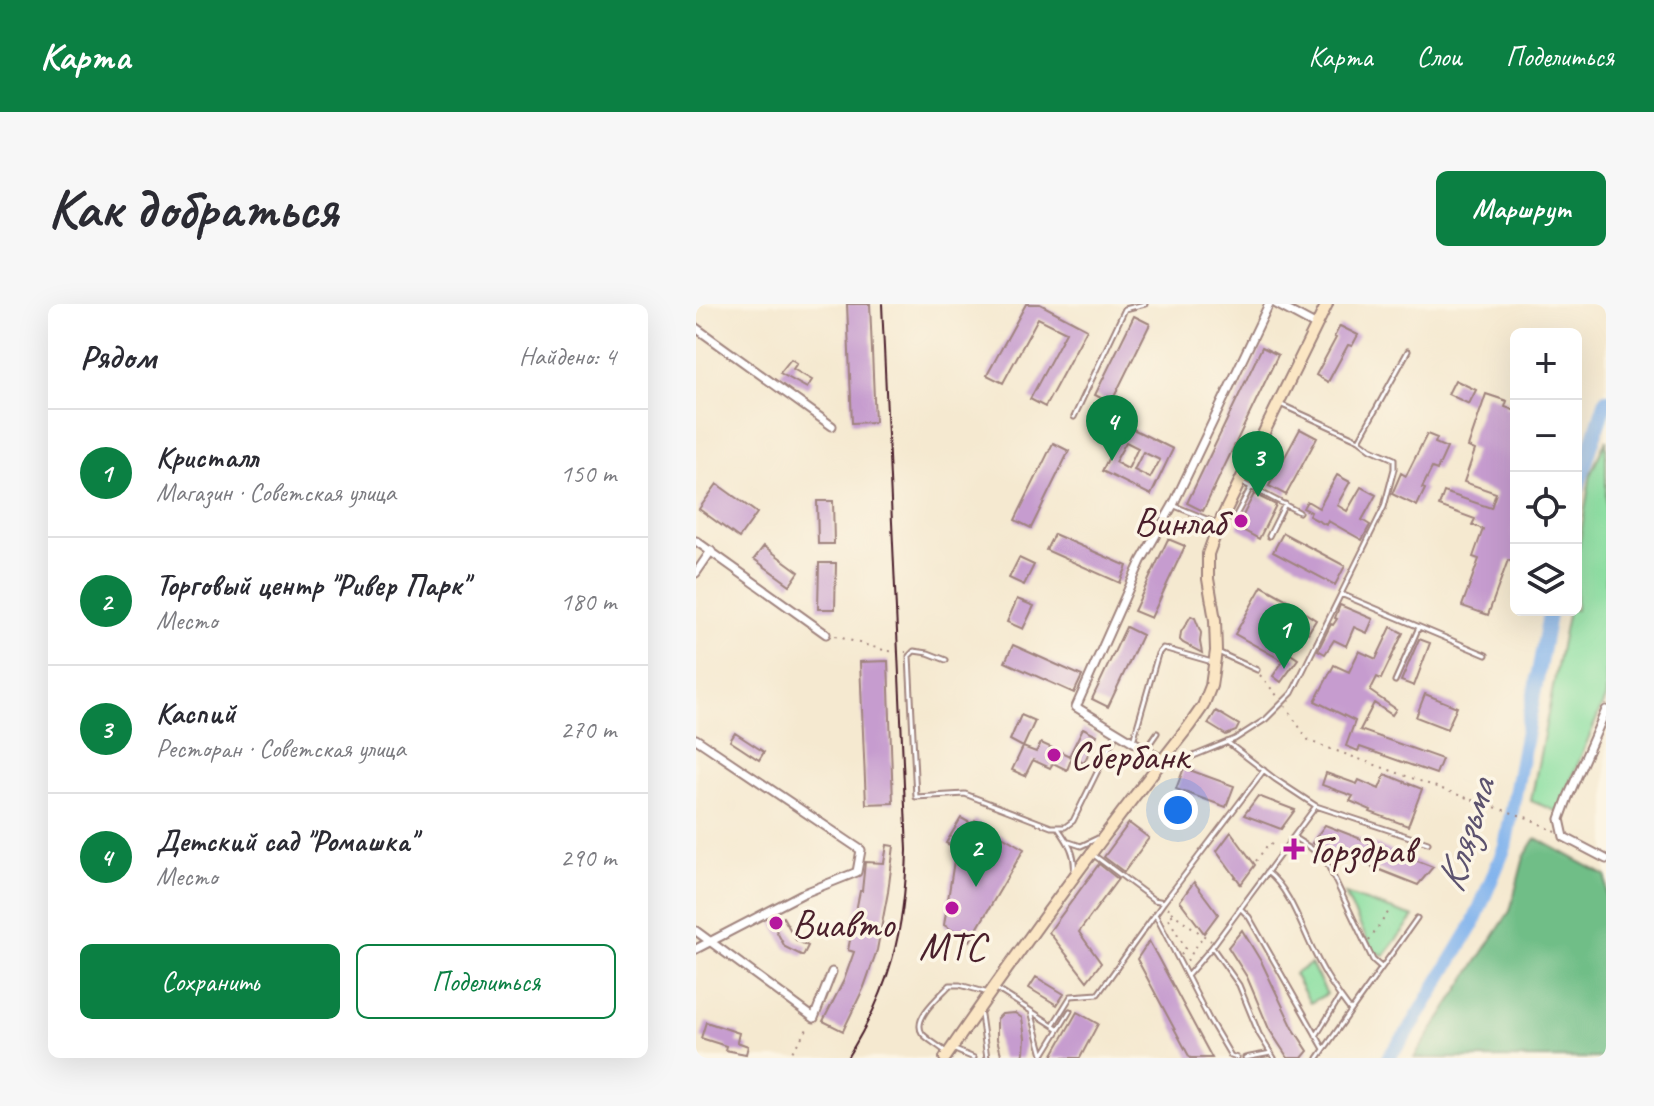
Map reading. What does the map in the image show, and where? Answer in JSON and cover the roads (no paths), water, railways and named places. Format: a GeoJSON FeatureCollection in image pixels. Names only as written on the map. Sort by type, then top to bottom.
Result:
{"type":"FeatureCollection","features":[{"type":"Feature","properties":{"kind":"main road"},"geometry":{"type":"LineString","coordinates":[[948,1053],[1073,878],[1203,706],[1211,686],[1215,657],[1215,620],[1208,579],[1208,554],[1240,481],[1327,304]]}},
{"type":"Feature","properties":{"kind":"street"},"geometry":{"type":"LineString","coordinates":[[1161,763],[1146,749],[1076,707],[1141,561],[1173,505],[1269,304]]}},
{"type":"Feature","properties":{"kind":"street"},"geometry":{"type":"LineString","coordinates":[[1276,304],[1315,325]]}},
{"type":"Feature","properties":{"kind":"street"},"geometry":{"type":"LineString","coordinates":[[696,328],[832,426]]}},
{"type":"Feature","properties":{"kind":"street"},"geometry":{"type":"LineString","coordinates":[[696,541],[826,634]]}},
{"type":"Feature","properties":{"kind":"street"},"geometry":{"type":"LineString","coordinates":[[696,573],[711,551]]}},
{"type":"Feature","properties":{"kind":"street"},"geometry":{"type":"LineString","coordinates":[[1606,710],[1560,819],[1564,837],[1606,859]]}},
{"type":"Feature","properties":{"kind":"street"},"geometry":{"type":"LineString","coordinates":[[696,739],[861,850],[857,872],[802,894],[696,949]]}},
{"type":"Feature","properties":{"kind":"street"},"geometry":{"type":"LineString","coordinates":[[696,931],[814,1018],[832,972]]}},
{"type":"Feature","properties":{"kind":"lane"},"geometry":{"type":"LineString","coordinates":[[1074,417],[1125,309],[1145,304]]}},
{"type":"Feature","properties":{"kind":"lane"},"geometry":{"type":"LineString","coordinates":[[1359,440],[1408,351]]}},
{"type":"Feature","properties":{"kind":"lane"},"geometry":{"type":"LineString","coordinates":[[1161,763],[1191,757],[1227,742],[1266,719],[1292,693],[1384,507],[1394,459],[1278,404]]}},
{"type":"Feature","properties":{"kind":"lane"},"geometry":{"type":"LineString","coordinates":[[1240,481],[1299,512]]}},
{"type":"Feature","properties":{"kind":"lane"},"geometry":{"type":"LineString","coordinates":[[1173,505],[1221,521],[1234,519],[1251,487]]}},
{"type":"Feature","properties":{"kind":"lane"},"geometry":{"type":"LineString","coordinates":[[1269,536],[1285,504]]}},
{"type":"Feature","properties":{"kind":"lane"},"geometry":{"type":"LineString","coordinates":[[1341,594],[1486,655]]}},
{"type":"Feature","properties":{"kind":"lane"},"geometry":{"type":"LineString","coordinates":[[1395,681],[1419,627]]}},
{"type":"Feature","properties":{"kind":"lane"},"geometry":{"type":"LineString","coordinates":[[1133,741],[1158,654],[1163,648],[1215,657],[1257,670]]}},
{"type":"Feature","properties":{"kind":"lane"},"geometry":{"type":"LineString","coordinates":[[946,660],[914,651],[909,656],[916,797],[965,794],[1051,827],[1065,827],[1073,821],[1118,731]]}},
{"type":"Feature","properties":{"kind":"lane"},"geometry":{"type":"LineString","coordinates":[[1146,749],[1157,733]]}},
{"type":"Feature","properties":{"kind":"lane"},"geometry":{"type":"LineString","coordinates":[[1227,742],[1316,806],[1428,843]]}},
{"type":"Feature","properties":{"kind":"lane"},"geometry":{"type":"LineString","coordinates":[[1053,1025],[1071,996],[1098,994],[1264,770]]}},
{"type":"Feature","properties":{"kind":"lane"},"geometry":{"type":"LineString","coordinates":[[1188,975],[1316,806]]}},
{"type":"Feature","properties":{"kind":"lane"},"geometry":{"type":"LineString","coordinates":[[1058,828],[1069,842],[1075,859],[1073,878]]}},
{"type":"Feature","properties":{"kind":"lane"},"geometry":{"type":"LineString","coordinates":[[1069,842],[1081,846],[1107,833]]}},
{"type":"Feature","properties":{"kind":"lane"},"geometry":{"type":"LineString","coordinates":[[1293,837],[1326,861],[1373,960],[1381,967]]}},
{"type":"Feature","properties":{"kind":"lane"},"geometry":{"type":"LineString","coordinates":[[1091,854],[1154,900],[1164,902]]}},
{"type":"Feature","properties":{"kind":"lane"},"geometry":{"type":"LineString","coordinates":[[1267,872],[1275,878],[1296,913],[1316,958],[1351,1011]]}},
{"type":"Feature","properties":{"kind":"lane"},"geometry":{"type":"LineString","coordinates":[[1240,908],[1249,917],[1324,1049]]}},
{"type":"Feature","properties":{"kind":"lane"},"geometry":{"type":"LineString","coordinates":[[1156,916],[1209,1019],[1231,1056],[1237,1058]]}},
{"type":"Feature","properties":{"kind":"lane"},"geometry":{"type":"LineString","coordinates":[[1318,1058],[1417,918]]}},
{"type":"Feature","properties":{"kind":"lane"},"geometry":{"type":"LineString","coordinates":[[1213,945],[1239,985],[1259,1034],[1273,1056],[1245,1058]]}},
{"type":"Feature","properties":{"kind":"lane"},"geometry":{"type":"LineString","coordinates":[[974,1058],[948,1053],[922,1033],[920,1023],[926,1010],[950,985],[991,990],[1059,1029]]}},
{"type":"Feature","properties":{"kind":"lane"},"geometry":{"type":"LineString","coordinates":[[1316,1036],[1340,997]]}},
{"type":"Feature","properties":{"kind":"lane"},"geometry":{"type":"LineString","coordinates":[[980,1007],[987,1058]]}},
{"type":"Feature","properties":{"kind":"lane"},"geometry":{"type":"LineString","coordinates":[[1031,1011],[1042,1056]]}},
{"type":"Feature","properties":{"kind":"lane"},"geometry":{"type":"LineString","coordinates":[[1042,1056],[1070,1011]]}},
{"type":"Feature","properties":{"kind":"waterway","name":"Клязьма"},"geometry":{"type":"LineString","coordinates":[[1582,474],[1606,400]]}},
{"type":"Feature","properties":{"kind":"waterway","name":"Клязьма"},"geometry":{"type":"LineString","coordinates":[[1388,1058],[1410,1029],[1473,924],[1505,847],[1549,616]]}},
{"type":"Feature","properties":{"kind":"railway"},"geometry":{"type":"LineString","coordinates":[[847,1058],[884,983],[898,933],[906,879],[882,304]]}},
{"type":"Feature","properties":{"kind":"place","name":"Детский сад \"Ромашка\""},"geometry":{"type":"Point","coordinates":[1112,461]}},
{"type":"Feature","properties":{"kind":"place","name":"Каспий"},"geometry":{"type":"Point","coordinates":[1258,497]}},
{"type":"Feature","properties":{"kind":"place","name":"Винлаб"},"geometry":{"type":"Point","coordinates":[1241,521]}},
{"type":"Feature","properties":{"kind":"place","name":"Кристалл"},"geometry":{"type":"Point","coordinates":[1284,669]}},
{"type":"Feature","properties":{"kind":"place","name":"Сбербанк"},"geometry":{"type":"Point","coordinates":[1054,755]}},
{"type":"Feature","properties":{"kind":"place","name":"Горздрав"},"geometry":{"type":"Point","coordinates":[1294,849]}},
{"type":"Feature","properties":{"kind":"place","name":"Торговый центр \"Ривер Парк\""},"geometry":{"type":"Point","coordinates":[976,887]}},
{"type":"Feature","properties":{"kind":"place","name":"МТС"},"geometry":{"type":"Point","coordinates":[952,908]}},
{"type":"Feature","properties":{"kind":"place","name":"Виавто"},"geometry":{"type":"Point","coordinates":[776,923]}}]}
